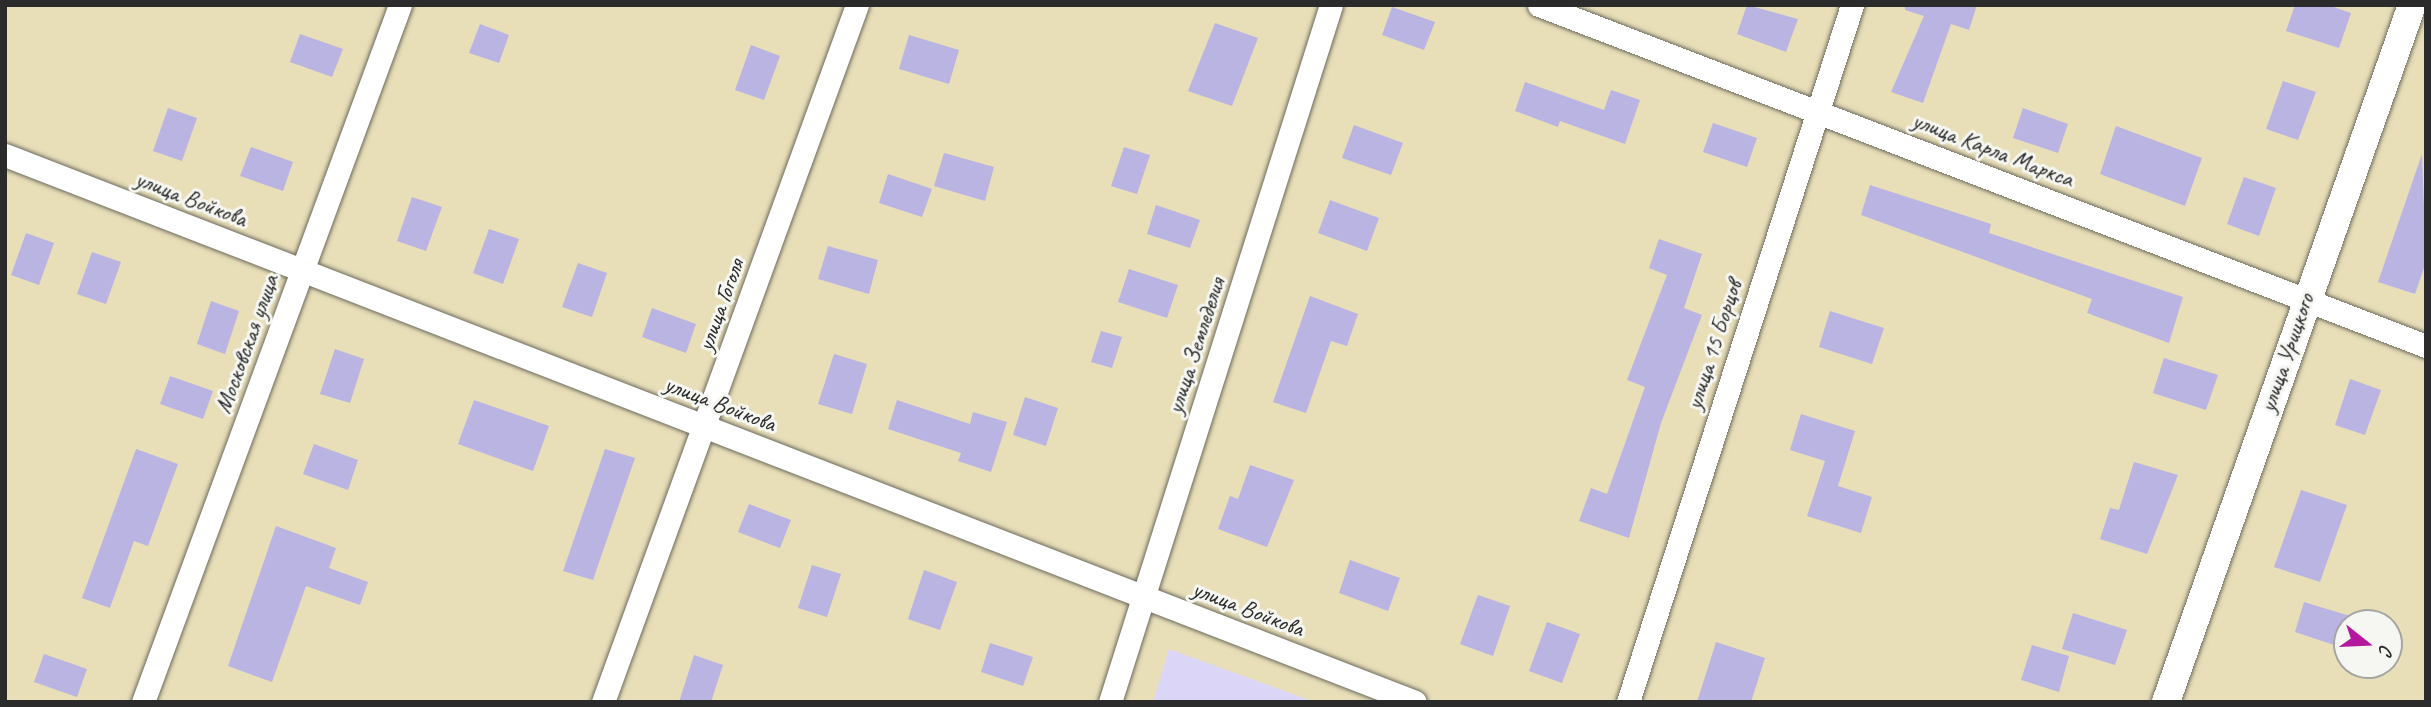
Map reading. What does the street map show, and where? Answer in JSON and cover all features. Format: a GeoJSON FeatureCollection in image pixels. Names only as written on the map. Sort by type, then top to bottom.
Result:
{"type":"FeatureCollection","features":[{"type":"Feature","properties":{"kind":"street","name":"Московская улица"},"geometry":{"type":"LineString","coordinates":[[144,702],[400,5]]}},
{"type":"Feature","properties":{"kind":"street","name":"улица Гоголя"},"geometry":{"type":"LineString","coordinates":[[603,702],[857,5]]}},
{"type":"Feature","properties":{"kind":"street","name":"улица Земледелия"},"geometry":{"type":"LineString","coordinates":[[1110,702],[1331,5]]}},
{"type":"Feature","properties":{"kind":"street","name":"улица Карла Маркса"},"geometry":{"type":"LineString","coordinates":[[1539,5],[2426,346]]}},
{"type":"Feature","properties":{"kind":"street","name":"улица 15 Борцов"},"geometry":{"type":"LineString","coordinates":[[1628,702],[1852,5]]}},
{"type":"Feature","properties":{"kind":"street","name":"улица Урицкого"},"geometry":{"type":"LineString","coordinates":[[2166,702],[2304,300],[2412,5]]}},
{"type":"Feature","properties":{"kind":"street","name":"улица Войкова"},"geometry":{"type":"LineString","coordinates":[[5,155],[1415,702]]}},
{"type":"Feature","properties":{"kind":"shaded area"},"geometry":{"type":"Polygon","coordinates":[[[1169,649],[1315,702],[1153,702],[1169,649]]]}},
{"type":"Feature","properties":{"kind":"building"},"geometry":{"type":"Polygon","coordinates":[[[1747,5],[1798,19],[1786,52],[1737,34],[1747,5]]]}},
{"type":"Feature","properties":{"kind":"building"},"geometry":{"type":"Polygon","coordinates":[[[1905,5],[1977,5],[1969,30],[1951,24],[1923,103],[1891,92],[1924,16],[1905,10],[1905,5]]]}},
{"type":"Feature","properties":{"kind":"building"},"geometry":{"type":"Polygon","coordinates":[[[2295,5],[2328,5],[2351,13],[2339,48],[2286,31],[2295,5]]]}},
{"type":"Feature","properties":{"kind":"building"},"geometry":{"type":"Polygon","coordinates":[[[1392,7],[1435,22],[1424,50],[1382,35],[1392,7]]]}},
{"type":"Feature","properties":{"kind":"building"},"geometry":{"type":"Polygon","coordinates":[[[1215,23],[1258,38],[1232,106],[1188,91],[1215,23]]]}},
{"type":"Feature","properties":{"kind":"building"},"geometry":{"type":"Polygon","coordinates":[[[480,24],[509,35],[499,63],[469,53],[480,24]]]}},
{"type":"Feature","properties":{"kind":"building"},"geometry":{"type":"Polygon","coordinates":[[[300,34],[343,49],[332,77],[290,62],[300,34]]]}},
{"type":"Feature","properties":{"kind":"building"},"geometry":{"type":"Polygon","coordinates":[[[909,35],[959,50],[949,84],[899,69],[909,35]]]}},
{"type":"Feature","properties":{"kind":"building"},"geometry":{"type":"Polygon","coordinates":[[[751,45],[780,56],[764,100],[735,90],[751,45]]]}},
{"type":"Feature","properties":{"kind":"building"},"geometry":{"type":"Polygon","coordinates":[[[2283,81],[2316,92],[2298,140],[2266,129],[2283,81]]]}},
{"type":"Feature","properties":{"kind":"building"},"geometry":{"type":"Polygon","coordinates":[[[1525,82],[1604,110],[1611,90],[1640,100],[1625,144],[1560,121],[1558,127],[1515,111],[1525,82]]]}},
{"type":"Feature","properties":{"kind":"building"},"geometry":{"type":"Polygon","coordinates":[[[168,108],[197,118],[182,161],[153,151],[168,108]]]}},
{"type":"Feature","properties":{"kind":"building"},"geometry":{"type":"Polygon","coordinates":[[[2023,108],[2068,124],[2058,153],[2013,138],[2023,108]]]}},
{"type":"Feature","properties":{"kind":"building"},"geometry":{"type":"Polygon","coordinates":[[[1713,123],[1757,138],[1747,167],[1703,152],[1713,123]]]}},
{"type":"Feature","properties":{"kind":"building"},"geometry":{"type":"Polygon","coordinates":[[[1354,125],[1403,143],[1391,175],[1342,158],[1354,125]]]}},
{"type":"Feature","properties":{"kind":"building"},"geometry":{"type":"Polygon","coordinates":[[[2116,126],[2202,158],[2185,206],[2100,174],[2116,126]]]}},
{"type":"Feature","properties":{"kind":"building"},"geometry":{"type":"Polygon","coordinates":[[[251,147],[293,162],[283,191],[240,176],[251,147]]]}},
{"type":"Feature","properties":{"kind":"building"},"geometry":{"type":"Polygon","coordinates":[[[1124,147],[1150,155],[1137,194],[1111,186],[1124,147]]]}},
{"type":"Feature","properties":{"kind":"building"},"geometry":{"type":"Polygon","coordinates":[[[944,153],[994,167],[985,201],[934,186],[944,153]]]}},
{"type":"Feature","properties":{"kind":"building"},"geometry":{"type":"Polygon","coordinates":[[[2422,154],[2426,262],[2415,294],[2378,282],[2422,154]]]}},
{"type":"Feature","properties":{"kind":"building"},"geometry":{"type":"Polygon","coordinates":[[[888,174],[932,189],[922,217],[879,203],[888,174]]]}},
{"type":"Feature","properties":{"kind":"building"},"geometry":{"type":"Polygon","coordinates":[[[2244,177],[2276,188],[2259,236],[2227,224],[2244,177]]]}},
{"type":"Feature","properties":{"kind":"building"},"geometry":{"type":"Polygon","coordinates":[[[1870,185],[1991,224],[1989,233],[2183,297],[2169,343],[2087,313],[2092,299],[1861,215],[1870,185]]]}},
{"type":"Feature","properties":{"kind":"building"},"geometry":{"type":"Polygon","coordinates":[[[412,197],[442,207],[426,251],[397,241],[412,197]]]}},
{"type":"Feature","properties":{"kind":"building"},"geometry":{"type":"Polygon","coordinates":[[[1330,200],[1379,218],[1367,251],[1318,233],[1330,200]]]}},
{"type":"Feature","properties":{"kind":"building"},"geometry":{"type":"Polygon","coordinates":[[[1156,205],[1200,220],[1190,248],[1147,234],[1156,205]]]}},
{"type":"Feature","properties":{"kind":"building"},"geometry":{"type":"Polygon","coordinates":[[[489,229],[519,239],[503,284],[473,273],[489,229]]]}},
{"type":"Feature","properties":{"kind":"building"},"geometry":{"type":"Polygon","coordinates":[[[26,233],[54,243],[39,285],[11,275],[26,233]]]}},
{"type":"Feature","properties":{"kind":"building"},"geometry":{"type":"Polygon","coordinates":[[[1659,239],[1702,254],[1684,308],[1702,315],[1661,423],[1629,538],[1579,521],[1591,488],[1607,494],[1645,387],[1627,380],[1667,275],[1649,268],[1659,239]]]}},
{"type":"Feature","properties":{"kind":"building"},"geometry":{"type":"Polygon","coordinates":[[[828,246],[878,260],[869,294],[818,279],[828,246]]]}},
{"type":"Feature","properties":{"kind":"building"},"geometry":{"type":"Polygon","coordinates":[[[92,252],[121,262],[106,304],[77,294],[92,252]]]}},
{"type":"Feature","properties":{"kind":"building"},"geometry":{"type":"Polygon","coordinates":[[[578,263],[607,273],[592,317],[562,307],[578,263]]]}},
{"type":"Feature","properties":{"kind":"building"},"geometry":{"type":"Polygon","coordinates":[[[1129,269],[1178,285],[1167,318],[1118,302],[1129,269]]]}},
{"type":"Feature","properties":{"kind":"building"},"geometry":{"type":"Polygon","coordinates":[[[1310,296],[1358,314],[1347,346],[1331,341],[1306,413],[1273,402],[1310,296]]]}},
{"type":"Feature","properties":{"kind":"building"},"geometry":{"type":"Polygon","coordinates":[[[211,301],[239,311],[225,354],[197,344],[211,301]]]}},
{"type":"Feature","properties":{"kind":"building"},"geometry":{"type":"Polygon","coordinates":[[[652,308],[696,324],[686,353],[642,337],[652,308]]]}},
{"type":"Feature","properties":{"kind":"building"},"geometry":{"type":"Polygon","coordinates":[[[1830,311],[1884,328],[1872,364],[1819,347],[1830,311]]]}},
{"type":"Feature","properties":{"kind":"building"},"geometry":{"type":"Polygon","coordinates":[[[1101,331],[1122,337],[1112,368],[1091,362],[1101,331]]]}},
{"type":"Feature","properties":{"kind":"building"},"geometry":{"type":"Polygon","coordinates":[[[335,349],[364,359],[350,403],[320,394],[335,349]]]}},
{"type":"Feature","properties":{"kind":"building"},"geometry":{"type":"Polygon","coordinates":[[[834,354],[867,364],[852,414],[818,404],[834,354]]]}},
{"type":"Feature","properties":{"kind":"building"},"geometry":{"type":"Polygon","coordinates":[[[2164,358],[2218,375],[2206,410],[2153,393],[2164,358]]]}},
{"type":"Feature","properties":{"kind":"building"},"geometry":{"type":"Polygon","coordinates":[[[170,376],[213,391],[203,419],[160,404],[170,376]]]}},
{"type":"Feature","properties":{"kind":"building"},"geometry":{"type":"Polygon","coordinates":[[[2350,379],[2381,390],[2365,435],[2335,425],[2350,379]]]}},
{"type":"Feature","properties":{"kind":"building"},"geometry":{"type":"Polygon","coordinates":[[[1025,397],[1058,408],[1046,446],[1013,435],[1025,397]]]}},
{"type":"Feature","properties":{"kind":"building"},"geometry":{"type":"Polygon","coordinates":[[[474,400],[549,426],[533,471],[458,444],[474,400]]]}},
{"type":"Feature","properties":{"kind":"building"},"geometry":{"type":"Polygon","coordinates":[[[897,400],[970,424],[973,412],[1007,422],[991,472],[958,461],[961,453],[888,429],[897,400]]]}},
{"type":"Feature","properties":{"kind":"building"},"geometry":{"type":"Polygon","coordinates":[[[1801,414],[1855,431],[1838,486],[1872,497],[1861,533],[1807,516],[1825,461],[1790,450],[1801,414]]]}},
{"type":"Feature","properties":{"kind":"building"},"geometry":{"type":"Polygon","coordinates":[[[314,444],[358,460],[348,490],[303,474],[314,444]]]}},
{"type":"Feature","properties":{"kind":"building"},"geometry":{"type":"Polygon","coordinates":[[[136,449],[178,464],[148,546],[134,541],[110,608],[82,598],[136,449]]]}},
{"type":"Feature","properties":{"kind":"building"},"geometry":{"type":"Polygon","coordinates":[[[605,449],[635,458],[593,580],[563,571],[605,449]]]}},
{"type":"Feature","properties":{"kind":"building"},"geometry":{"type":"Polygon","coordinates":[[[2134,462],[2178,475],[2147,554],[2100,539],[2110,508],[2119,510],[2134,462]]]}},
{"type":"Feature","properties":{"kind":"building"},"geometry":{"type":"Polygon","coordinates":[[[1250,465],[1294,480],[1267,547],[1218,529],[1230,496],[1238,499],[1250,465]]]}},
{"type":"Feature","properties":{"kind":"building"},"geometry":{"type":"Polygon","coordinates":[[[2301,490],[2347,505],[2320,582],[2274,567],[2301,490]]]}},
{"type":"Feature","properties":{"kind":"building"},"geometry":{"type":"Polygon","coordinates":[[[749,504],[791,520],[780,548],[738,532],[749,504]]]}},
{"type":"Feature","properties":{"kind":"building"},"geometry":{"type":"Polygon","coordinates":[[[276,526],[336,548],[329,568],[368,582],[360,605],[306,586],[272,682],[228,666],[276,526]]]}},
{"type":"Feature","properties":{"kind":"building"},"geometry":{"type":"Polygon","coordinates":[[[1350,560],[1400,578],[1388,611],[1339,593],[1350,560]]]}},
{"type":"Feature","properties":{"kind":"building"},"geometry":{"type":"Polygon","coordinates":[[[812,565],[841,574],[827,617],[798,608],[812,565]]]}},
{"type":"Feature","properties":{"kind":"building"},"geometry":{"type":"Polygon","coordinates":[[[924,570],[957,582],[940,630],[908,619],[924,570]]]}},
{"type":"Feature","properties":{"kind":"building"},"geometry":{"type":"Polygon","coordinates":[[[1478,595],[1510,606],[1493,656],[1460,644],[1478,595]]]}},
{"type":"Feature","properties":{"kind":"building"},"geometry":{"type":"Polygon","coordinates":[[[2304,602],[2333,611],[2333,645],[2295,632],[2304,602]]]}},
{"type":"Feature","properties":{"kind":"building"},"geometry":{"type":"Polygon","coordinates":[[[2073,613],[2127,630],[2115,665],[2062,649],[2073,613]]]}},
{"type":"Feature","properties":{"kind":"building"},"geometry":{"type":"Polygon","coordinates":[[[1547,622],[1580,634],[1562,683],[1529,671],[1547,622]]]}},
{"type":"Feature","properties":{"kind":"building"},"geometry":{"type":"Polygon","coordinates":[[[1716,642],[1765,658],[1751,702],[1697,702],[1716,642]]]}},
{"type":"Feature","properties":{"kind":"building"},"geometry":{"type":"Polygon","coordinates":[[[990,643],[1033,657],[1023,686],[981,672],[990,643]]]}},
{"type":"Feature","properties":{"kind":"building"},"geometry":{"type":"Polygon","coordinates":[[[2032,645],[2069,656],[2059,692],[2021,680],[2032,645]]]}},
{"type":"Feature","properties":{"kind":"building"},"geometry":{"type":"Polygon","coordinates":[[[44,654],[87,669],[77,697],[34,682],[44,654]]]}},
{"type":"Feature","properties":{"kind":"building"},"geometry":{"type":"Polygon","coordinates":[[[694,655],[723,665],[711,702],[679,702],[694,655]]]}}]}
